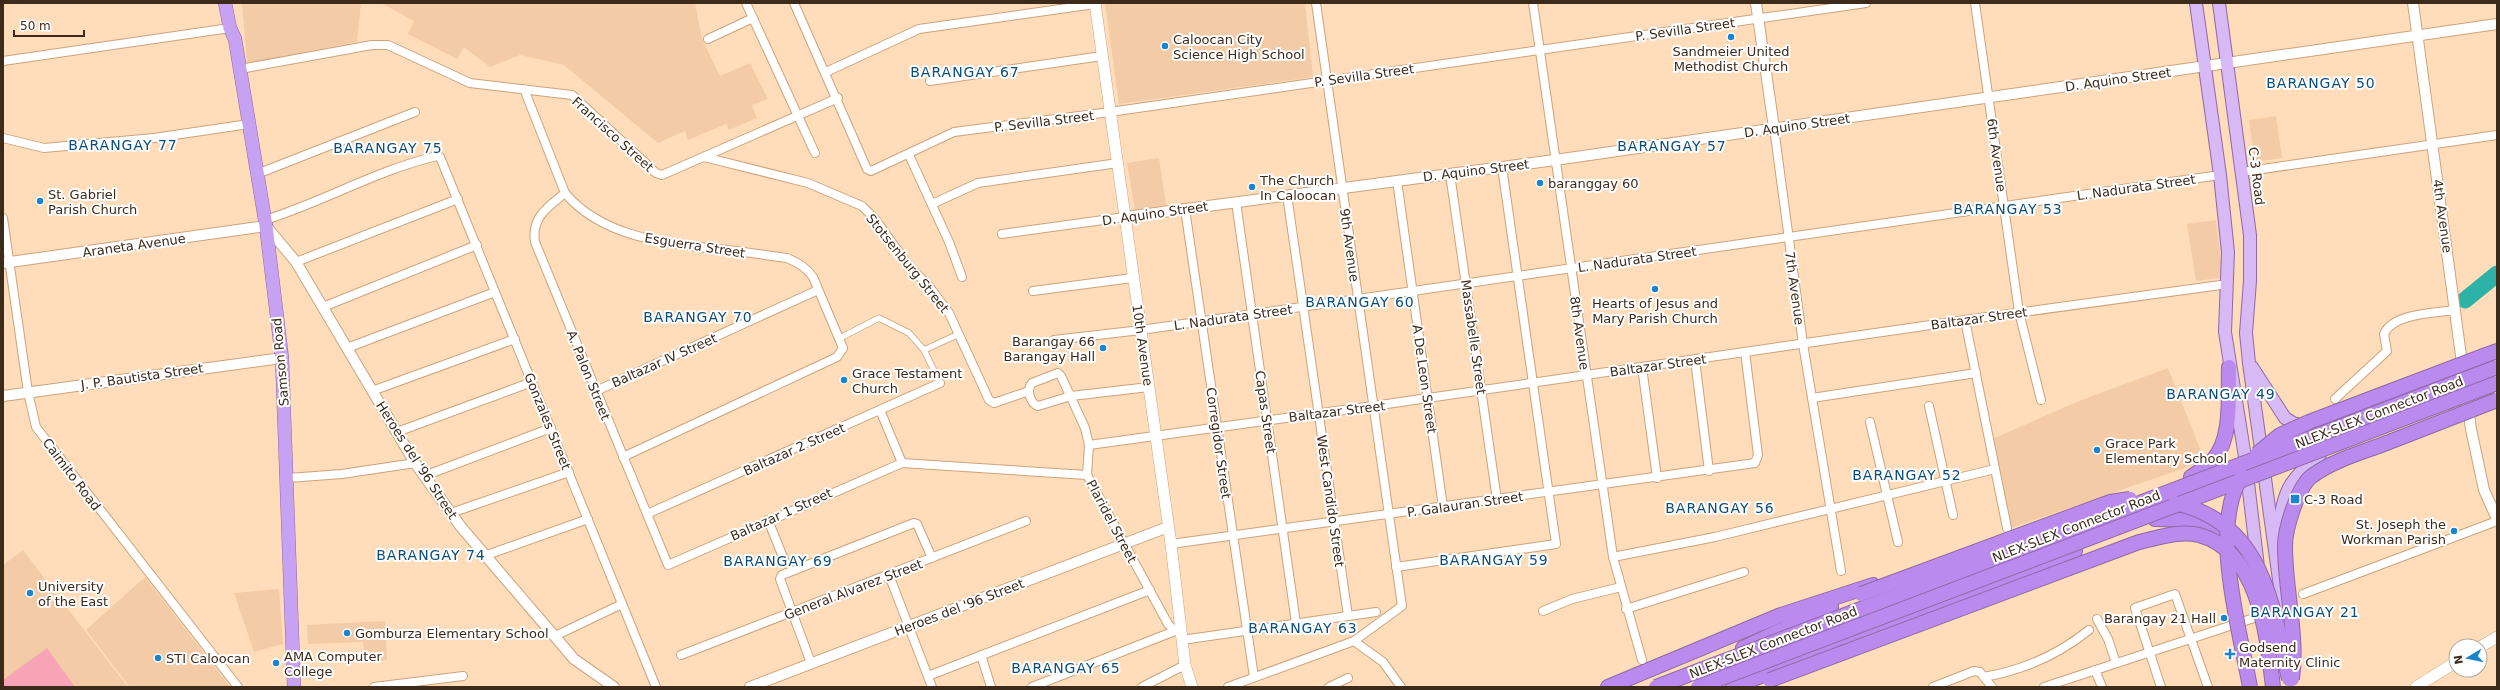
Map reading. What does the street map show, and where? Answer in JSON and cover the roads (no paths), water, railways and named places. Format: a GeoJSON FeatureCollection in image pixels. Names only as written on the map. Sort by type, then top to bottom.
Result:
{"type":"FeatureCollection","features":[{"type":"Feature","properties":{"kind":"highway","name":"Samson Road"},"geometry":{"type":"LineString","coordinates":[[225,3],[240,69],[265,223],[282,358],[288,478],[294,687]]}},
{"type":"Feature","properties":{"kind":"highway","name":"Samson Road"},"geometry":{"type":"LineString","coordinates":[[232,34],[237,28],[233,3]]}},
{"type":"Feature","properties":{"kind":"highway"},"geometry":{"type":"LineString","coordinates":[[2250,687],[2231,580],[2226,532],[2230,507],[2240,478],[2256,455],[2280,435],[2309,422],[2497,351]]}},
{"type":"Feature","properties":{"kind":"highway"},"geometry":{"type":"LineString","coordinates":[[2464,374],[2497,361]]}},
{"type":"Feature","properties":{"kind":"highway"},"geometry":{"type":"LineString","coordinates":[[2191,477],[2213,461],[2222,448],[2227,419],[2229,367]]}},
{"type":"Feature","properties":{"kind":"highway","name":"NLEX-SLEX Connector Road"},"geometry":{"type":"LineString","coordinates":[[1656,687],[2497,367]]}},
{"type":"Feature","properties":{"kind":"highway","name":"NLEX-SLEX Connector Road"},"geometry":{"type":"LineString","coordinates":[[1698,687],[2497,383]]}},
{"type":"Feature","properties":{"kind":"highway"},"geometry":{"type":"LineString","coordinates":[[2467,401],[2497,389]]}},
{"type":"Feature","properties":{"kind":"highway"},"geometry":{"type":"LineString","coordinates":[[2291,687],[2295,655],[2293,618],[2286,572],[2285,544],[2300,492],[2311,477],[2353,456],[2497,400]]}},
{"type":"Feature","properties":{"kind":"highway"},"geometry":{"type":"LineString","coordinates":[[1608,687],[1781,615],[2043,533],[2245,457]]}},
{"type":"Feature","properties":{"kind":"highway"},"geometry":{"type":"LineString","coordinates":[[1733,687],[2248,483]]}},
{"type":"Feature","properties":{"kind":"highway"},"geometry":{"type":"LineString","coordinates":[[1656,687],[1861,594],[2110,502],[2149,499],[2189,506],[2212,517],[2250,550],[2264,582],[2291,687]]}},
{"type":"Feature","properties":{"kind":"highway"},"geometry":{"type":"LineString","coordinates":[[2155,519],[2186,520],[2203,524],[2215,529],[2233,542],[2246,559],[2255,581],[2263,615]]}},
{"type":"Feature","properties":{"kind":"highway"},"geometry":{"type":"LineString","coordinates":[[2043,533],[2053,560]]}},
{"type":"Feature","properties":{"kind":"highway"},"geometry":{"type":"LineString","coordinates":[[1733,687],[1770,680],[2139,542],[2181,534],[2198,535],[2230,552],[2246,575],[2262,619],[2272,687]]}},
{"type":"Feature","properties":{"kind":"main road","name":"10th Avenue"},"geometry":{"type":"LineString","coordinates":[[1095,3],[1118,163],[1132,278],[1141,330],[1171,544],[1178,630],[1182,640],[1185,665],[1192,687]]}},
{"type":"Feature","properties":{"kind":"main road"},"geometry":{"type":"LineString","coordinates":[[2196,3],[2220,175],[2228,252],[2225,332],[2229,367],[2245,457],[2272,687]]}},
{"type":"Feature","properties":{"kind":"main road","name":"C-3 Road"},"geometry":{"type":"LineString","coordinates":[[2219,3],[2250,235],[2250,281],[2246,333],[2249,363],[2266,476],[2294,687]]}},
{"type":"Feature","properties":{"kind":"main road"},"geometry":{"type":"LineString","coordinates":[[2249,363],[2285,418],[2302,426],[2327,424]]}},
{"type":"Feature","properties":{"kind":"main road"},"geometry":{"type":"LineString","coordinates":[[2245,457],[2327,424],[2464,374]]}},
{"type":"Feature","properties":{"kind":"main road"},"geometry":{"type":"LineString","coordinates":[[2248,483],[2467,401]]}},
{"type":"Feature","properties":{"kind":"main road"},"geometry":{"type":"LineString","coordinates":[[2238,414],[2256,411]]}},
{"type":"Feature","properties":{"kind":"main road"},"geometry":{"type":"LineString","coordinates":[[2277,561],[2282,500],[2291,481],[2320,456]]}},
{"type":"Feature","properties":{"kind":"main road"},"geometry":{"type":"LineString","coordinates":[[2488,642],[2497,637]]}},
{"type":"Feature","properties":{"kind":"main road"},"geometry":{"type":"LineString","coordinates":[[2416,687],[2448,667]]}},
{"type":"Feature","properties":{"kind":"street"},"geometry":{"type":"LineString","coordinates":[[746,3],[815,153]]}},
{"type":"Feature","properties":{"kind":"street"},"geometry":{"type":"LineString","coordinates":[[794,3],[838,98]]}},
{"type":"Feature","properties":{"kind":"street"},"geometry":{"type":"LineString","coordinates":[[826,72],[919,29],[1095,3]]}},
{"type":"Feature","properties":{"kind":"street","name":"9th Avenue"},"geometry":{"type":"LineString","coordinates":[[1316,3],[1402,606],[1354,641]]}},
{"type":"Feature","properties":{"kind":"street","name":"8th Avenue"},"geometry":{"type":"LineString","coordinates":[[1533,3],[1601,486],[1613,557],[1626,609],[1642,660]]}},
{"type":"Feature","properties":{"kind":"street","name":"7th Avenue"},"geometry":{"type":"LineString","coordinates":[[1756,3],[1803,344],[1841,571]]}},
{"type":"Feature","properties":{"kind":"street","name":"P. Sevilla Street"},"geometry":{"type":"LineString","coordinates":[[838,98],[867,169],[871,171],[954,132],[1110,112],[1866,3]]}},
{"type":"Feature","properties":{"kind":"street","name":"6th Avenue"},"geometry":{"type":"LineString","coordinates":[[1975,3],[2019,312],[2041,400]]}},
{"type":"Feature","properties":{"kind":"street","name":"4th Avenue"},"geometry":{"type":"LineString","coordinates":[[2413,3],[2471,429],[2484,490],[2497,520]]}},
{"type":"Feature","properties":{"kind":"street"},"geometry":{"type":"LineString","coordinates":[[708,39],[753,18]]}},
{"type":"Feature","properties":{"kind":"street","name":"D. Aquino Street"},"geometry":{"type":"LineString","coordinates":[[1002,234],[1555,160],[2497,24]]}},
{"type":"Feature","properties":{"kind":"street"},"geometry":{"type":"LineString","coordinates":[[3,61],[232,34]]}},
{"type":"Feature","properties":{"kind":"street","name":"Francisco Street"},"geometry":{"type":"LineString","coordinates":[[240,69],[346,49],[388,45],[463,81],[572,95],[656,173],[668,173],[838,98]]}},
{"type":"Feature","properties":{"kind":"street"},"geometry":{"type":"LineString","coordinates":[[930,81],[1102,56]]}},
{"type":"Feature","properties":{"kind":"street","name":"Esguerra Street"},"geometry":{"type":"LineString","coordinates":[[524,89],[565,193],[576,206],[592,216],[640,237],[667,244],[787,258],[798,263],[807,269],[840,338],[842,352],[623,457]]}},
{"type":"Feature","properties":{"kind":"street"},"geometry":{"type":"LineString","coordinates":[[257,174],[415,112]]}},
{"type":"Feature","properties":{"kind":"street"},"geometry":{"type":"LineString","coordinates":[[3,138],[44,148],[154,138],[249,124]]}},
{"type":"Feature","properties":{"kind":"street"},"geometry":{"type":"LineString","coordinates":[[2242,172],[2497,135]]}},
{"type":"Feature","properties":{"kind":"street"},"geometry":{"type":"LineString","coordinates":[[909,154],[945,232],[962,277]]}},
{"type":"Feature","properties":{"kind":"street","name":"Gonzales Street"},"geometry":{"type":"LineString","coordinates":[[265,223],[409,164],[439,156],[477,245],[656,687]]}},
{"type":"Feature","properties":{"kind":"street","name":"Stotsenburg Street"},"geometry":{"type":"LineString","coordinates":[[704,157],[808,183],[862,206],[875,219],[909,266],[937,296],[949,313],[991,402],[1029,391]]}},
{"type":"Feature","properties":{"kind":"street"},"geometry":{"type":"LineString","coordinates":[[932,204],[978,183],[1118,163]]}},
{"type":"Feature","properties":{"kind":"street"},"geometry":{"type":"LineString","coordinates":[[1396,568],[1555,546],[1549,493],[1502,167]]}},
{"type":"Feature","properties":{"kind":"street","name":"Massabelle Street"},"geometry":{"type":"LineString","coordinates":[[1450,174],[1497,500]]}},
{"type":"Feature","properties":{"kind":"street","name":"L. Nadurata Street"},"geometry":{"type":"LineString","coordinates":[[1054,340],[1141,330],[2220,175]]}},
{"type":"Feature","properties":{"kind":"street","name":"A De Leon Street"},"geometry":{"type":"LineString","coordinates":[[1397,181],[1443,507]]}},
{"type":"Feature","properties":{"kind":"street","name":"A. Palon Street"},"geometry":{"type":"LineString","coordinates":[[565,193],[541,212],[533,231],[535,242],[668,565]]}},
{"type":"Feature","properties":{"kind":"street","name":"West Candido Street"},"geometry":{"type":"LineString","coordinates":[[1287,195],[1348,616]]}},
{"type":"Feature","properties":{"kind":"street"},"geometry":{"type":"LineString","coordinates":[[296,262],[458,199]]}},
{"type":"Feature","properties":{"kind":"street","name":"Capas Street"},"geometry":{"type":"LineString","coordinates":[[1236,202],[1296,623]]}},
{"type":"Feature","properties":{"kind":"street","name":"Corregidor Street"},"geometry":{"type":"LineString","coordinates":[[1184,209],[1254,677]]}},
{"type":"Feature","properties":{"kind":"street","name":"Caimito Road"},"geometry":{"type":"LineString","coordinates":[[3,218],[6,263],[28,392],[36,426],[238,687]]}},
{"type":"Feature","properties":{"kind":"street","name":"Heroes del '96 Street"},"geometry":{"type":"LineString","coordinates":[[265,223],[296,262],[415,463],[451,513],[484,556],[574,659],[614,687]]}},
{"type":"Feature","properties":{"kind":"street","name":"Araneta Avenue"},"geometry":{"type":"LineString","coordinates":[[6,263],[265,223]]}},
{"type":"Feature","properties":{"kind":"street"},"geometry":{"type":"LineString","coordinates":[[322,308],[477,245]]}},
{"type":"Feature","properties":{"kind":"street"},"geometry":{"type":"LineString","coordinates":[[1033,291],[1132,278]]}},
{"type":"Feature","properties":{"kind":"street","name":"Baltazar Street"},"geometry":{"type":"LineString","coordinates":[[1089,445],[1155,434],[1481,391],[2019,312],[2228,284]]}},
{"type":"Feature","properties":{"kind":"street","name":"Baltazar Ⅳ Street"},"geometry":{"type":"LineString","coordinates":[[596,391],[818,290]]}},
{"type":"Feature","properties":{"kind":"street"},"geometry":{"type":"LineString","coordinates":[[347,348],[496,292]]}},
{"type":"Feature","properties":{"kind":"street"},"geometry":{"type":"LineString","coordinates":[[2335,399],[2387,351],[2384,334],[2392,322],[2420,314],[2456,310]]}},
{"type":"Feature","properties":{"kind":"street"},"geometry":{"type":"LineString","coordinates":[[840,338],[879,318],[909,333],[924,350],[940,383]]}},
{"type":"Feature","properties":{"kind":"street"},"geometry":{"type":"LineString","coordinates":[[1965,320],[2007,528]]}},
{"type":"Feature","properties":{"kind":"street"},"geometry":{"type":"LineString","coordinates":[[924,350],[959,334]]}},
{"type":"Feature","properties":{"kind":"street"},"geometry":{"type":"LineString","coordinates":[[372,391],[515,339]]}},
{"type":"Feature","properties":{"kind":"street","name":"P. Galauran Street"},"geometry":{"type":"LineString","coordinates":[[1171,544],[1752,464],[1758,460],[1745,352]]}},
{"type":"Feature","properties":{"kind":"street","name":"J. P. Bautista Street"},"geometry":{"type":"LineString","coordinates":[[3,396],[282,358]]}},
{"type":"Feature","properties":{"kind":"street"},"geometry":{"type":"LineString","coordinates":[[1695,360],[1709,471]]}},
{"type":"Feature","properties":{"kind":"street"},"geometry":{"type":"LineString","coordinates":[[1642,367],[1657,478]]}},
{"type":"Feature","properties":{"kind":"street","name":"Plaridel Street"},"geometry":{"type":"LineString","coordinates":[[1029,391],[1032,383],[1058,374],[1071,396],[1085,428],[1089,445],[1087,475],[1092,480],[1124,544],[1168,624],[1178,630]]}},
{"type":"Feature","properties":{"kind":"street"},"geometry":{"type":"LineString","coordinates":[[1812,398],[1976,374]]}},
{"type":"Feature","properties":{"kind":"street"},"geometry":{"type":"LineString","coordinates":[[396,432],[532,382]]}},
{"type":"Feature","properties":{"kind":"street","name":"Baltazar 2 Street"},"geometry":{"type":"LineString","coordinates":[[647,514],[940,383]]}},
{"type":"Feature","properties":{"kind":"street"},"geometry":{"type":"LineString","coordinates":[[1029,391],[1033,403],[1038,406],[1071,396],[1149,386]]}},
{"type":"Feature","properties":{"kind":"street"},"geometry":{"type":"LineString","coordinates":[[1929,406],[1952,515]]}},
{"type":"Feature","properties":{"kind":"street"},"geometry":{"type":"LineString","coordinates":[[880,410],[898,464]]}},
{"type":"Feature","properties":{"kind":"street"},"geometry":{"type":"LineString","coordinates":[[1870,422],[1898,542]]}},
{"type":"Feature","properties":{"kind":"street"},"geometry":{"type":"LineString","coordinates":[[424,476],[551,428]]}},
{"type":"Feature","properties":{"kind":"street"},"geometry":{"type":"LineString","coordinates":[[288,478],[342,474],[415,463]]}},
{"type":"Feature","properties":{"kind":"street","name":"Baltazar 1 Street"},"geometry":{"type":"LineString","coordinates":[[668,565],[898,464],[1087,475]]}},
{"type":"Feature","properties":{"kind":"street"},"geometry":{"type":"LineString","coordinates":[[1613,557],[1715,537],[1995,469]]}},
{"type":"Feature","properties":{"kind":"street"},"geometry":{"type":"LineString","coordinates":[[451,513],[569,472]]}},
{"type":"Feature","properties":{"kind":"street"},"geometry":{"type":"LineString","coordinates":[[484,556],[588,519]]}},
{"type":"Feature","properties":{"kind":"street"},"geometry":{"type":"LineString","coordinates":[[768,520],[785,562]]}},
{"type":"Feature","properties":{"kind":"street"},"geometry":{"type":"LineString","coordinates":[[2303,594],[2497,520]]}},
{"type":"Feature","properties":{"kind":"street","name":"General Alvarez Street"},"geometry":{"type":"LineString","coordinates":[[681,655],[1026,521]]}},
{"type":"Feature","properties":{"kind":"street"},"geometry":{"type":"LineString","coordinates":[[811,663],[794,612],[780,577],[914,523],[917,524],[932,558]]}},
{"type":"Feature","properties":{"kind":"street","name":"Heroes del '96 Street"},"geometry":{"type":"LineString","coordinates":[[750,687],[1168,527]]}},
{"type":"Feature","properties":{"kind":"street"},"geometry":{"type":"LineString","coordinates":[[1626,609],[1744,572]]}},
{"type":"Feature","properties":{"kind":"street"},"geometry":{"type":"LineString","coordinates":[[889,575],[932,687]]}},
{"type":"Feature","properties":{"kind":"street"},"geometry":{"type":"LineString","coordinates":[[1543,611],[1572,599],[1621,587]]}},
{"type":"Feature","properties":{"kind":"street"},"geometry":{"type":"LineString","coordinates":[[928,676],[1150,590]]}},
{"type":"Feature","properties":{"kind":"street"},"geometry":{"type":"LineString","coordinates":[[2161,687],[2135,608],[2175,594],[2208,687]]}},
{"type":"Feature","properties":{"kind":"street"},"geometry":{"type":"LineString","coordinates":[[555,636],[622,604]]}},
{"type":"Feature","properties":{"kind":"street"},"geometry":{"type":"LineString","coordinates":[[1182,640],[1376,612]]}},
{"type":"Feature","properties":{"kind":"street"},"geometry":{"type":"LineString","coordinates":[[2044,687],[2263,615]]}},
{"type":"Feature","properties":{"kind":"street"},"geometry":{"type":"LineString","coordinates":[[2097,619],[2108,639],[2116,663]]}},
{"type":"Feature","properties":{"kind":"street"},"geometry":{"type":"LineString","coordinates":[[1032,687],[1178,630]]}},
{"type":"Feature","properties":{"kind":"street"},"geometry":{"type":"LineString","coordinates":[[1982,674],[2023,668],[2049,657],[2070,645],[2089,630]]}},
{"type":"Feature","properties":{"kind":"street"},"geometry":{"type":"LineString","coordinates":[[1228,687],[1354,641],[1383,662],[1401,687]]}},
{"type":"Feature","properties":{"kind":"street"},"geometry":{"type":"LineString","coordinates":[[981,655],[991,687]]}},
{"type":"Feature","properties":{"kind":"street"},"geometry":{"type":"LineString","coordinates":[[1142,687],[1185,665]]}},
{"type":"Feature","properties":{"kind":"street"},"geometry":{"type":"LineString","coordinates":[[1933,687],[1974,670],[1982,674],[1992,687]]}},
{"type":"Feature","properties":{"kind":"street"},"geometry":{"type":"LineString","coordinates":[[2095,670],[2102,687]]}},
{"type":"Feature","properties":{"kind":"street"},"geometry":{"type":"LineString","coordinates":[[374,687],[463,676]]}},
{"type":"Feature","properties":{"kind":"street"},"geometry":{"type":"LineString","coordinates":[[1329,687],[1348,678]]}},
{"type":"Feature","properties":{"kind":"waterway"},"geometry":{"type":"LineString","coordinates":[[2465,300],[2497,274]]}},
{"type":"Feature","properties":{"kind":"place","name":"Sandmeier United Methodist Church"},"geometry":{"type":"Point","coordinates":[1731,37]}},
{"type":"Feature","properties":{"kind":"place","name":"Caloocan City Science High School"},"geometry":{"type":"Point","coordinates":[1165,46]}},
{"type":"Feature","properties":{"kind":"place","name":"baranggay 60"},"geometry":{"type":"Point","coordinates":[1540,183]}},
{"type":"Feature","properties":{"kind":"place","name":"The Church In Caloocan"},"geometry":{"type":"Point","coordinates":[1252,187]}},
{"type":"Feature","properties":{"kind":"place","name":"St. Gabriel Parish Church"},"geometry":{"type":"Point","coordinates":[40,201]}},
{"type":"Feature","properties":{"kind":"place","name":"Hearts of Jesus and Mary Parish Church"},"geometry":{"type":"Point","coordinates":[1655,289]}},
{"type":"Feature","properties":{"kind":"place","name":"Barangay 66 Barangay Hall"},"geometry":{"type":"Point","coordinates":[1103,348]}},
{"type":"Feature","properties":{"kind":"place","name":"Grace Testament Church"},"geometry":{"type":"Point","coordinates":[844,380]}},
{"type":"Feature","properties":{"kind":"place","name":"Grace Park Elementary School"},"geometry":{"type":"Point","coordinates":[2097,450]}},
{"type":"Feature","properties":{"kind":"place","name":"C-3 Road"},"geometry":{"type":"Point","coordinates":[2295,499]}},
{"type":"Feature","properties":{"kind":"place","name":"St. Joseph the Workman Parish"},"geometry":{"type":"Point","coordinates":[2454,531]}},
{"type":"Feature","properties":{"kind":"place","name":"University of the East"},"geometry":{"type":"Point","coordinates":[30,593]}},
{"type":"Feature","properties":{"kind":"place","name":"Barangay 21 Hall"},"geometry":{"type":"Point","coordinates":[2224,618]}},
{"type":"Feature","properties":{"kind":"place","name":"Gomburza Elementary School"},"geometry":{"type":"Point","coordinates":[347,633]}},
{"type":"Feature","properties":{"kind":"place","name":"Godsend Maternity Clinic"},"geometry":{"type":"Point","coordinates":[2230,654]}},
{"type":"Feature","properties":{"kind":"place","name":"STI Caloocan"},"geometry":{"type":"Point","coordinates":[158,658]}},
{"type":"Feature","properties":{"kind":"place","name":"AMA Computer College"},"geometry":{"type":"Point","coordinates":[276,663]}},
{"type":"Feature","properties":{"kind":"district","name":"BARANGAY 67"},"geometry":{"type":"Point","coordinates":[965,72]}},
{"type":"Feature","properties":{"kind":"district","name":"BARANGAY 50"},"geometry":{"type":"Point","coordinates":[2321,83]}},
{"type":"Feature","properties":{"kind":"district","name":"BARANGAY 77"},"geometry":{"type":"Point","coordinates":[123,145]}},
{"type":"Feature","properties":{"kind":"district","name":"BARANGAY 57"},"geometry":{"type":"Point","coordinates":[1672,146]}},
{"type":"Feature","properties":{"kind":"district","name":"BARANGAY 75"},"geometry":{"type":"Point","coordinates":[388,148]}},
{"type":"Feature","properties":{"kind":"district","name":"BARANGAY 53"},"geometry":{"type":"Point","coordinates":[2008,209]}},
{"type":"Feature","properties":{"kind":"district","name":"BARANGAY 60"},"geometry":{"type":"Point","coordinates":[1360,302]}},
{"type":"Feature","properties":{"kind":"district","name":"BARANGAY 70"},"geometry":{"type":"Point","coordinates":[698,317]}},
{"type":"Feature","properties":{"kind":"district","name":"BARANGAY 49"},"geometry":{"type":"Point","coordinates":[2221,394]}},
{"type":"Feature","properties":{"kind":"district","name":"BARANGAY 52"},"geometry":{"type":"Point","coordinates":[1907,475]}},
{"type":"Feature","properties":{"kind":"district","name":"BARANGAY 56"},"geometry":{"type":"Point","coordinates":[1720,508]}},
{"type":"Feature","properties":{"kind":"district","name":"BARANGAY 74"},"geometry":{"type":"Point","coordinates":[431,555]}},
{"type":"Feature","properties":{"kind":"district","name":"BARANGAY 59"},"geometry":{"type":"Point","coordinates":[1494,560]}},
{"type":"Feature","properties":{"kind":"district","name":"BARANGAY 69"},"geometry":{"type":"Point","coordinates":[778,561]}},
{"type":"Feature","properties":{"kind":"district","name":"BARANGAY 21"},"geometry":{"type":"Point","coordinates":[2305,612]}},
{"type":"Feature","properties":{"kind":"district","name":"BARANGAY 63"},"geometry":{"type":"Point","coordinates":[1303,628]}},
{"type":"Feature","properties":{"kind":"district","name":"BARANGAY 65"},"geometry":{"type":"Point","coordinates":[1066,668]}}]}
